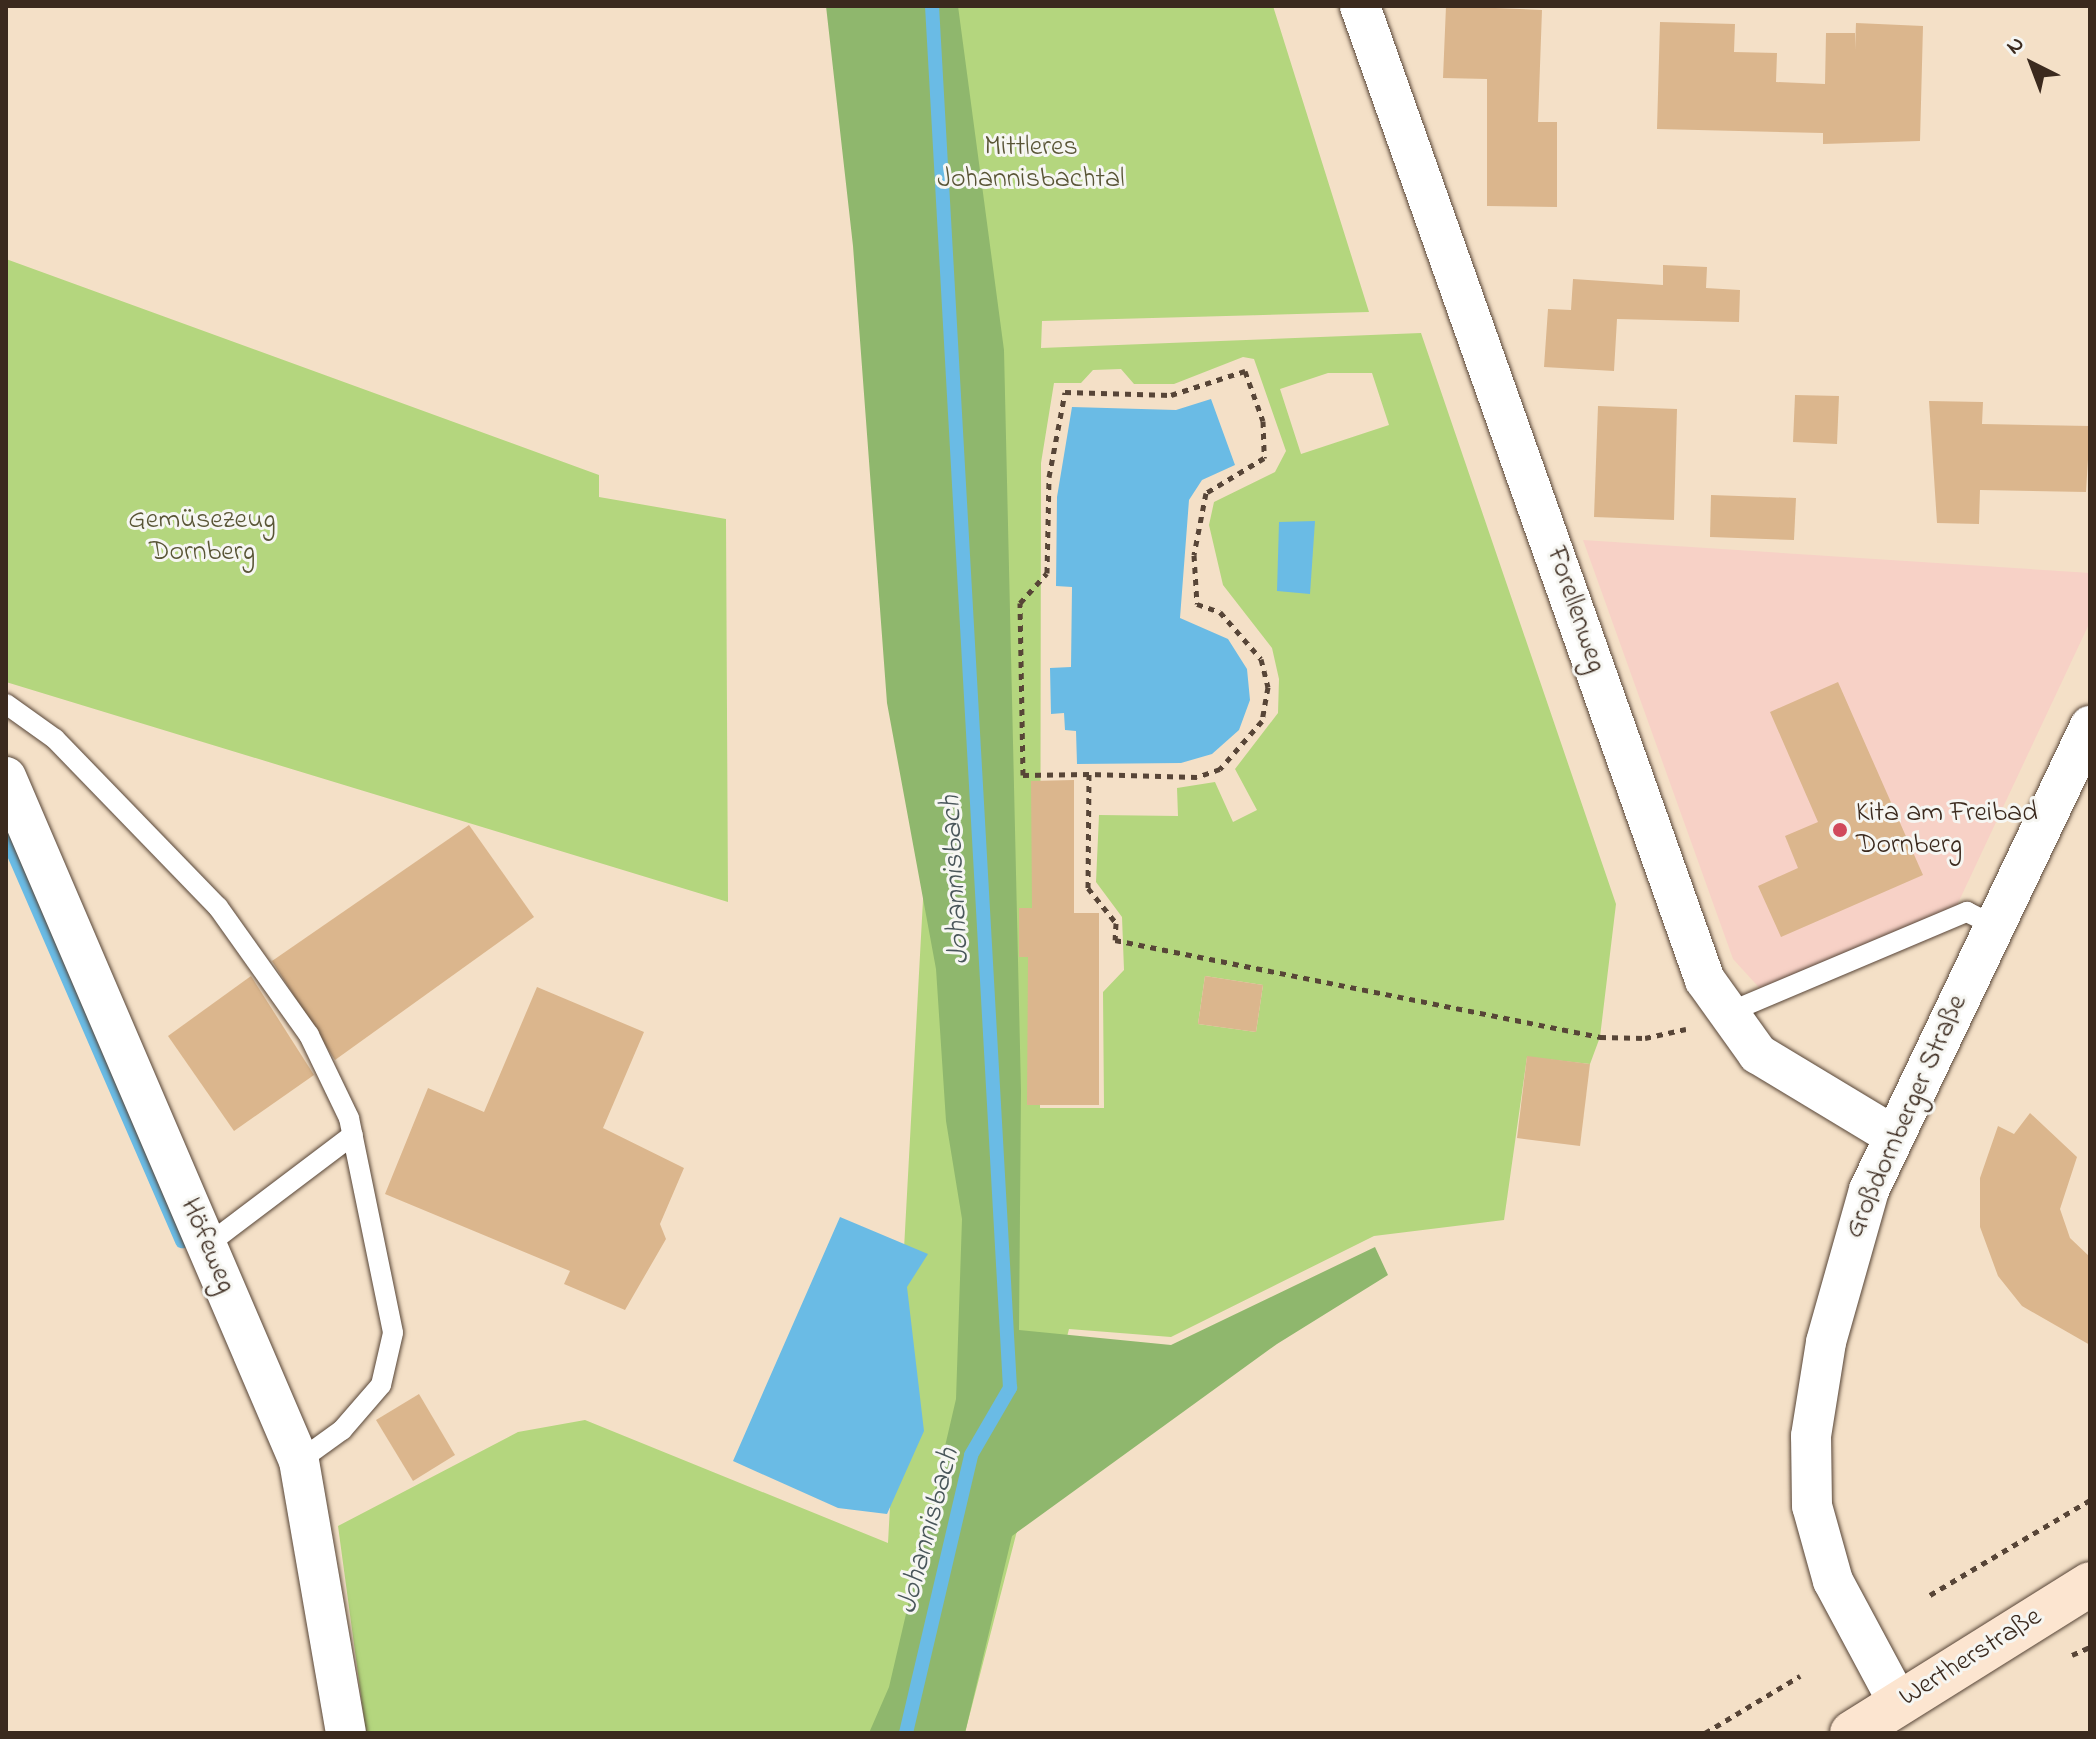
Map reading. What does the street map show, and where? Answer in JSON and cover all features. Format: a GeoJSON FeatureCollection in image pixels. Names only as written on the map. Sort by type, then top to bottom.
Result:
{"type":"FeatureCollection","features":[{"type":"Feature","properties":{"kind":"main road","name":"Wertherstraße"},"geometry":{"type":"LineString","coordinates":[[1852,1733],[2090,1584]]}},
{"type":"Feature","properties":{"kind":"street","name":"Forellenweg"},"geometry":{"type":"LineString","coordinates":[[1360,6],[1705,980],[1725,1014],[1793,1079],[1894,1136]]}},
{"type":"Feature","properties":{"kind":"street","name":"Großdornberger Straße"},"geometry":{"type":"LineString","coordinates":[[1899,1704],[1833,1581],[1812,1506],[1811,1436],[1826,1342],[1850,1239],[1894,1136],[2090,726]]}},
{"type":"Feature","properties":{"kind":"street","name":"Höfeweg"},"geometry":{"type":"LineString","coordinates":[[6,777],[299,1461],[346,1733]]}},
{"type":"Feature","properties":{"kind":"lane"},"geometry":{"type":"LineString","coordinates":[[6,704],[55,739],[218,907],[309,1035],[353,1135],[393,1333],[381,1385],[342,1430],[299,1461]]}},
{"type":"Feature","properties":{"kind":"lane"},"geometry":{"type":"LineString","coordinates":[[1725,1014],[1967,912],[1994,925]]}},
{"type":"Feature","properties":{"kind":"lane"},"geometry":{"type":"LineString","coordinates":[[206,1246],[353,1135]]}},
{"type":"Feature","properties":{"kind":"path"},"geometry":{"type":"LineString","coordinates":[[1245,371],[1263,421],[1264,458],[1206,493],[1195,567],[1197,604],[1220,612],[1261,659],[1268,687],[1262,721],[1220,769],[1197,777],[1089,774],[1023,775],[1020,603],[1047,573],[1049,477],[1065,392],[1171,395],[1245,371]]}},
{"type":"Feature","properties":{"kind":"path"},"geometry":{"type":"LineString","coordinates":[[1089,774],[1088,888],[1116,923],[1115,940],[1600,1037],[1645,1038],[1725,1014]]}},
{"type":"Feature","properties":{"kind":"path"},"geometry":{"type":"LineString","coordinates":[[1930,1595],[2090,1500]]}},
{"type":"Feature","properties":{"kind":"path"},"geometry":{"type":"LineString","coordinates":[[2072,1655],[2090,1647]]}},
{"type":"Feature","properties":{"kind":"path"},"geometry":{"type":"LineString","coordinates":[[1705,1733],[1800,1676]]}},
{"type":"Feature","properties":{"kind":"shaded area","name":"Kita am Freibad Dornberg"},"geometry":{"type":"Polygon","coordinates":[[[1583,540],[2090,573],[2090,622],[1944,933],[1774,1004],[1733,959],[1583,540]]]}},
{"type":"Feature","properties":{"kind":"green space"},"geometry":{"type":"Polygon","coordinates":[[[826,6],[958,6],[1004,350],[1021,1091],[1019,1330],[1171,1345],[1375,1247],[1388,1275],[1277,1344],[1012,1536],[965,1733],[869,1733],[889,1687],[956,1399],[962,1219],[946,1121],[936,969],[887,703],[853,246],[826,6]]]}},
{"type":"Feature","properties":{"kind":"green space","name":"Mittleres Johannisbachtal"},"geometry":{"type":"Polygon","coordinates":[[[862,6],[1273,6],[1369,312],[1042,321],[1041,348],[1421,333],[1616,904],[1600,1037],[1590,1064],[1527,1057],[1504,1220],[1374,1236],[1171,1337],[1069,1329],[965,1733],[366,1733],[338,1526],[518,1432],[585,1420],[888,1543],[928,808],[862,6]],[[1243,357],[1174,384],[1134,384],[1121,369],[1093,370],[1081,383],[1054,383],[1041,463],[1040,1108],[1104,1108],[1103,992],[1124,970],[1122,917],[1096,882],[1099,815],[1178,816],[1177,788],[1215,782],[1233,822],[1257,810],[1235,769],[1278,713],[1279,679],[1272,648],[1223,585],[1209,525],[1214,502],[1275,472],[1286,451],[1254,359],[1243,357]],[[1328,373],[1280,389],[1301,454],[1389,425],[1372,373],[1328,373]],[[1205,976],[1198,1024],[1256,1032],[1263,985],[1205,976]]]}},
{"type":"Feature","properties":{"kind":"green space","name":"Gemüsezeug Dornberg"},"geometry":{"type":"Polygon","coordinates":[[[6,259],[599,475],[599,497],[726,519],[728,902],[6,682],[6,259]]]}},
{"type":"Feature","properties":{"kind":"water"},"geometry":{"type":"Polygon","coordinates":[[[1211,399],[1235,465],[1202,480],[1189,500],[1180,618],[1228,639],[1247,669],[1250,700],[1239,730],[1212,754],[1181,763],[1077,764],[1076,731],[1065,730],[1064,713],[1051,714],[1050,668],[1071,667],[1072,587],[1056,586],[1057,497],[1072,407],[1176,410],[1211,399]]]}},
{"type":"Feature","properties":{"kind":"water"},"geometry":{"type":"Polygon","coordinates":[[[1315,521],[1310,594],[1277,591],[1279,522],[1315,521]]]}},
{"type":"Feature","properties":{"kind":"water"},"geometry":{"type":"Polygon","coordinates":[[[840,1217],[928,1254],[907,1287],[924,1431],[887,1514],[838,1508],[733,1461],[840,1217]]]}},
{"type":"Feature","properties":{"kind":"building"},"geometry":{"type":"Polygon","coordinates":[[[1446,6],[1542,10],[1538,122],[1557,122],[1557,207],[1487,206],[1487,79],[1443,78],[1446,6]]]}},
{"type":"Feature","properties":{"kind":"building"},"geometry":{"type":"Polygon","coordinates":[[[1660,22],[1735,24],[1734,52],[1777,53],[1776,82],[1825,84],[1826,33],[1855,33],[1855,50],[1856,23],[1923,26],[1920,141],[1823,144],[1823,133],[1657,129],[1660,22]]]}},
{"type":"Feature","properties":{"kind":"building"},"geometry":{"type":"Polygon","coordinates":[[[1663,265],[1707,267],[1706,288],[1740,290],[1739,322],[1617,319],[1614,371],[1544,367],[1548,309],[1571,310],[1573,279],[1663,285],[1663,265]]]}},
{"type":"Feature","properties":{"kind":"building"},"geometry":{"type":"Polygon","coordinates":[[[1795,395],[1839,396],[1837,444],[1793,442],[1795,395]]]}},
{"type":"Feature","properties":{"kind":"building"},"geometry":{"type":"Polygon","coordinates":[[[1929,401],[1983,402],[1982,424],[2090,426],[2086,492],[1980,490],[1979,524],[1937,523],[1929,401]]]}},
{"type":"Feature","properties":{"kind":"building"},"geometry":{"type":"Polygon","coordinates":[[[1598,406],[1677,409],[1674,520],[1594,517],[1598,406]]]}},
{"type":"Feature","properties":{"kind":"building"},"geometry":{"type":"Polygon","coordinates":[[[1711,495],[1796,498],[1794,540],[1710,537],[1711,495]]]}},
{"type":"Feature","properties":{"kind":"building"},"geometry":{"type":"Polygon","coordinates":[[[1838,682],[1923,875],[1781,937],[1758,886],[1798,868],[1785,836],[1818,822],[1770,712],[1838,682]]]}},
{"type":"Feature","properties":{"kind":"building"},"geometry":{"type":"Polygon","coordinates":[[[1074,780],[1074,913],[1099,913],[1099,1105],[1027,1105],[1028,957],[1019,957],[1019,908],[1032,908],[1031,781],[1074,780]]]}},
{"type":"Feature","properties":{"kind":"building"},"geometry":{"type":"Polygon","coordinates":[[[469,825],[534,917],[335,1060],[272,961],[469,825]]]}},
{"type":"Feature","properties":{"kind":"building"},"geometry":{"type":"Polygon","coordinates":[[[251,976],[314,1075],[234,1131],[168,1036],[251,976]]]}},
{"type":"Feature","properties":{"kind":"building"},"geometry":{"type":"Polygon","coordinates":[[[1205,976],[1263,985],[1256,1032],[1198,1024],[1205,976]]]}},
{"type":"Feature","properties":{"kind":"building"},"geometry":{"type":"Polygon","coordinates":[[[537,987],[644,1032],[603,1128],[684,1168],[660,1224],[666,1239],[625,1310],[564,1284],[570,1271],[385,1194],[428,1088],[484,1112],[537,987]]]}},
{"type":"Feature","properties":{"kind":"building"},"geometry":{"type":"Polygon","coordinates":[[[1527,1056],[1590,1064],[1580,1146],[1517,1138],[1527,1056]]]}},
{"type":"Feature","properties":{"kind":"building"},"geometry":{"type":"Polygon","coordinates":[[[2030,1113],[2077,1157],[2060,1209],[2070,1238],[2090,1257],[2090,1345],[2022,1306],[1998,1276],[1980,1227],[1980,1178],[1998,1126],[2014,1134],[2030,1113]]]}},
{"type":"Feature","properties":{"kind":"building"},"geometry":{"type":"Polygon","coordinates":[[[419,1394],[455,1455],[413,1481],[376,1420],[419,1394]]]}},
{"type":"Feature","properties":{"kind":"waterway","name":"Johannisbach"},"geometry":{"type":"LineString","coordinates":[[906,1733],[971,1455],[1010,1388],[932,6]]}},
{"type":"Feature","properties":{"kind":"waterway"},"geometry":{"type":"LineString","coordinates":[[6,836],[182,1241]]}},
{"type":"Feature","properties":{"kind":"place","name":"Kita am Freibad Dornberg"},"geometry":{"type":"Point","coordinates":[1840,830]}}]}
